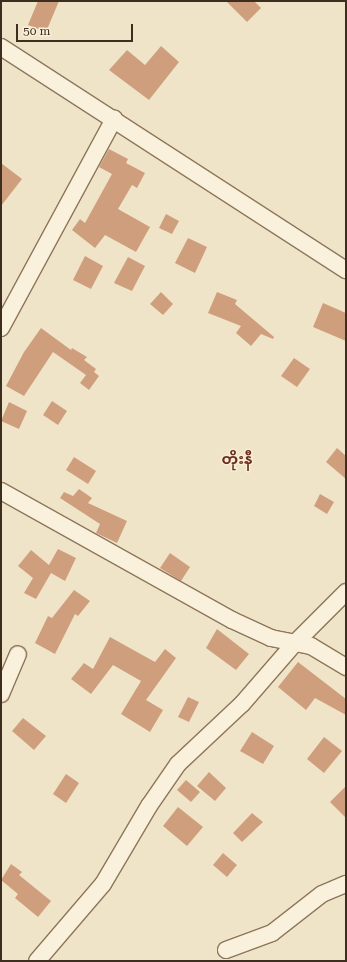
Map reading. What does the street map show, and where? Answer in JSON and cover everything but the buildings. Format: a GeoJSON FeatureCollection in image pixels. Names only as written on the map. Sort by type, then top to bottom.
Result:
{"type":"FeatureCollection","features":[{"type":"Feature","properties":{"kind":"street"},"geometry":{"type":"LineString","coordinates":[[1,47],[346,270]]}},
{"type":"Feature","properties":{"kind":"street"},"geometry":{"type":"LineString","coordinates":[[1,328],[114,119]]}},
{"type":"Feature","properties":{"kind":"street"},"geometry":{"type":"LineString","coordinates":[[1,491],[232,620],[271,638],[311,646],[346,667]]}},
{"type":"Feature","properties":{"kind":"street"},"geometry":{"type":"LineString","coordinates":[[37,961],[103,884],[149,806],[178,764],[242,704],[295,643],[346,592]]}},
{"type":"Feature","properties":{"kind":"street"},"geometry":{"type":"LineString","coordinates":[[1,694],[18,654]]}},
{"type":"Feature","properties":{"kind":"street"},"geometry":{"type":"LineString","coordinates":[[226,950],[272,933],[322,894],[346,884]]}},
{"type":"Feature","properties":{"kind":"district","name":"တိုးနီ"},"geometry":{"type":"Point","coordinates":[237,460]}}]}
